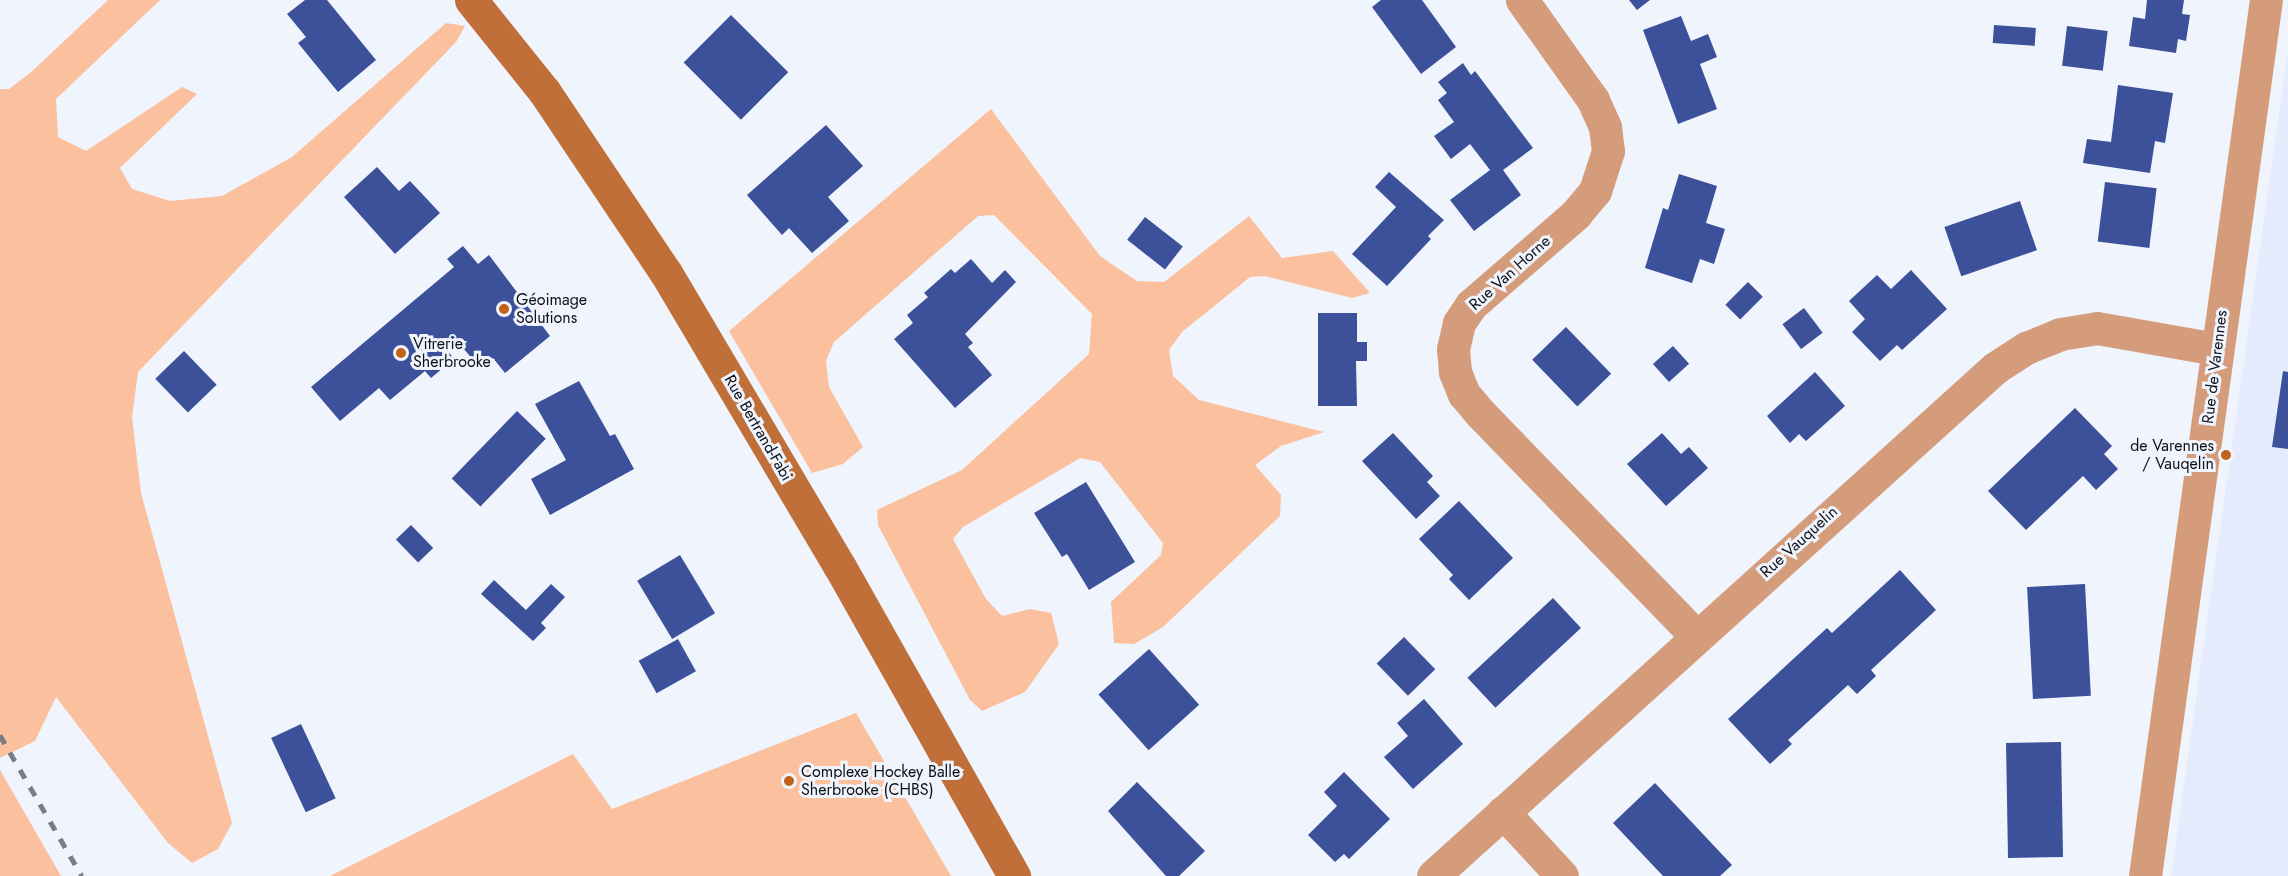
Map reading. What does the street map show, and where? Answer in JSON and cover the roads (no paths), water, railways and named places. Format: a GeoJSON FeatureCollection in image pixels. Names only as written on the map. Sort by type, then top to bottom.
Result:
{"type":"FeatureCollection","features":[{"type":"Feature","properties":{"kind":"street","name":"Rue Bertrand-Fabi"},"geometry":{"type":"LineString","coordinates":[[471,0],[544,91],[666,273],[840,567],[1014,876]]}},
{"type":"Feature","properties":{"kind":"street","name":"Rue Van Horne"},"geometry":{"type":"LineString","coordinates":[[1522,0],[1593,100],[1605,127],[1608,151],[1595,191],[1576,214],[1471,305],[1459,323],[1453,349],[1455,372],[1464,394],[1481,414],[1696,636]]}},
{"type":"Feature","properties":{"kind":"street","name":"Rue de Varennes"},"geometry":{"type":"LineString","coordinates":[[2145,876],[2202,479],[2216,349],[2266,0]]}},
{"type":"Feature","properties":{"kind":"street","name":"Rue Vauquelin"},"geometry":{"type":"LineString","coordinates":[[1433,876],[1969,390],[2026,348],[2060,334],[2097,328],[2216,349]]}},
{"type":"Feature","properties":{"kind":"street"},"geometry":{"type":"LineString","coordinates":[[1503,812],[1562,876]]}},
{"type":"Feature","properties":{"kind":"railway"},"geometry":{"type":"LineString","coordinates":[[0,735],[82,876]]}},
{"type":"Feature","properties":{"kind":"place","name":"Géoimage Solutions"},"geometry":{"type":"Point","coordinates":[504,309]}},
{"type":"Feature","properties":{"kind":"place","name":"Vitrerie Sherbrooke"},"geometry":{"type":"Point","coordinates":[401,353]}},
{"type":"Feature","properties":{"kind":"place","name":"de Varennes / Vauqelin"},"geometry":{"type":"Point","coordinates":[2226,455]}},
{"type":"Feature","properties":{"kind":"place","name":"Complexe Hockey Balle Sherbrooke (CHBS)"},"geometry":{"type":"Point","coordinates":[789,781]}}]}
